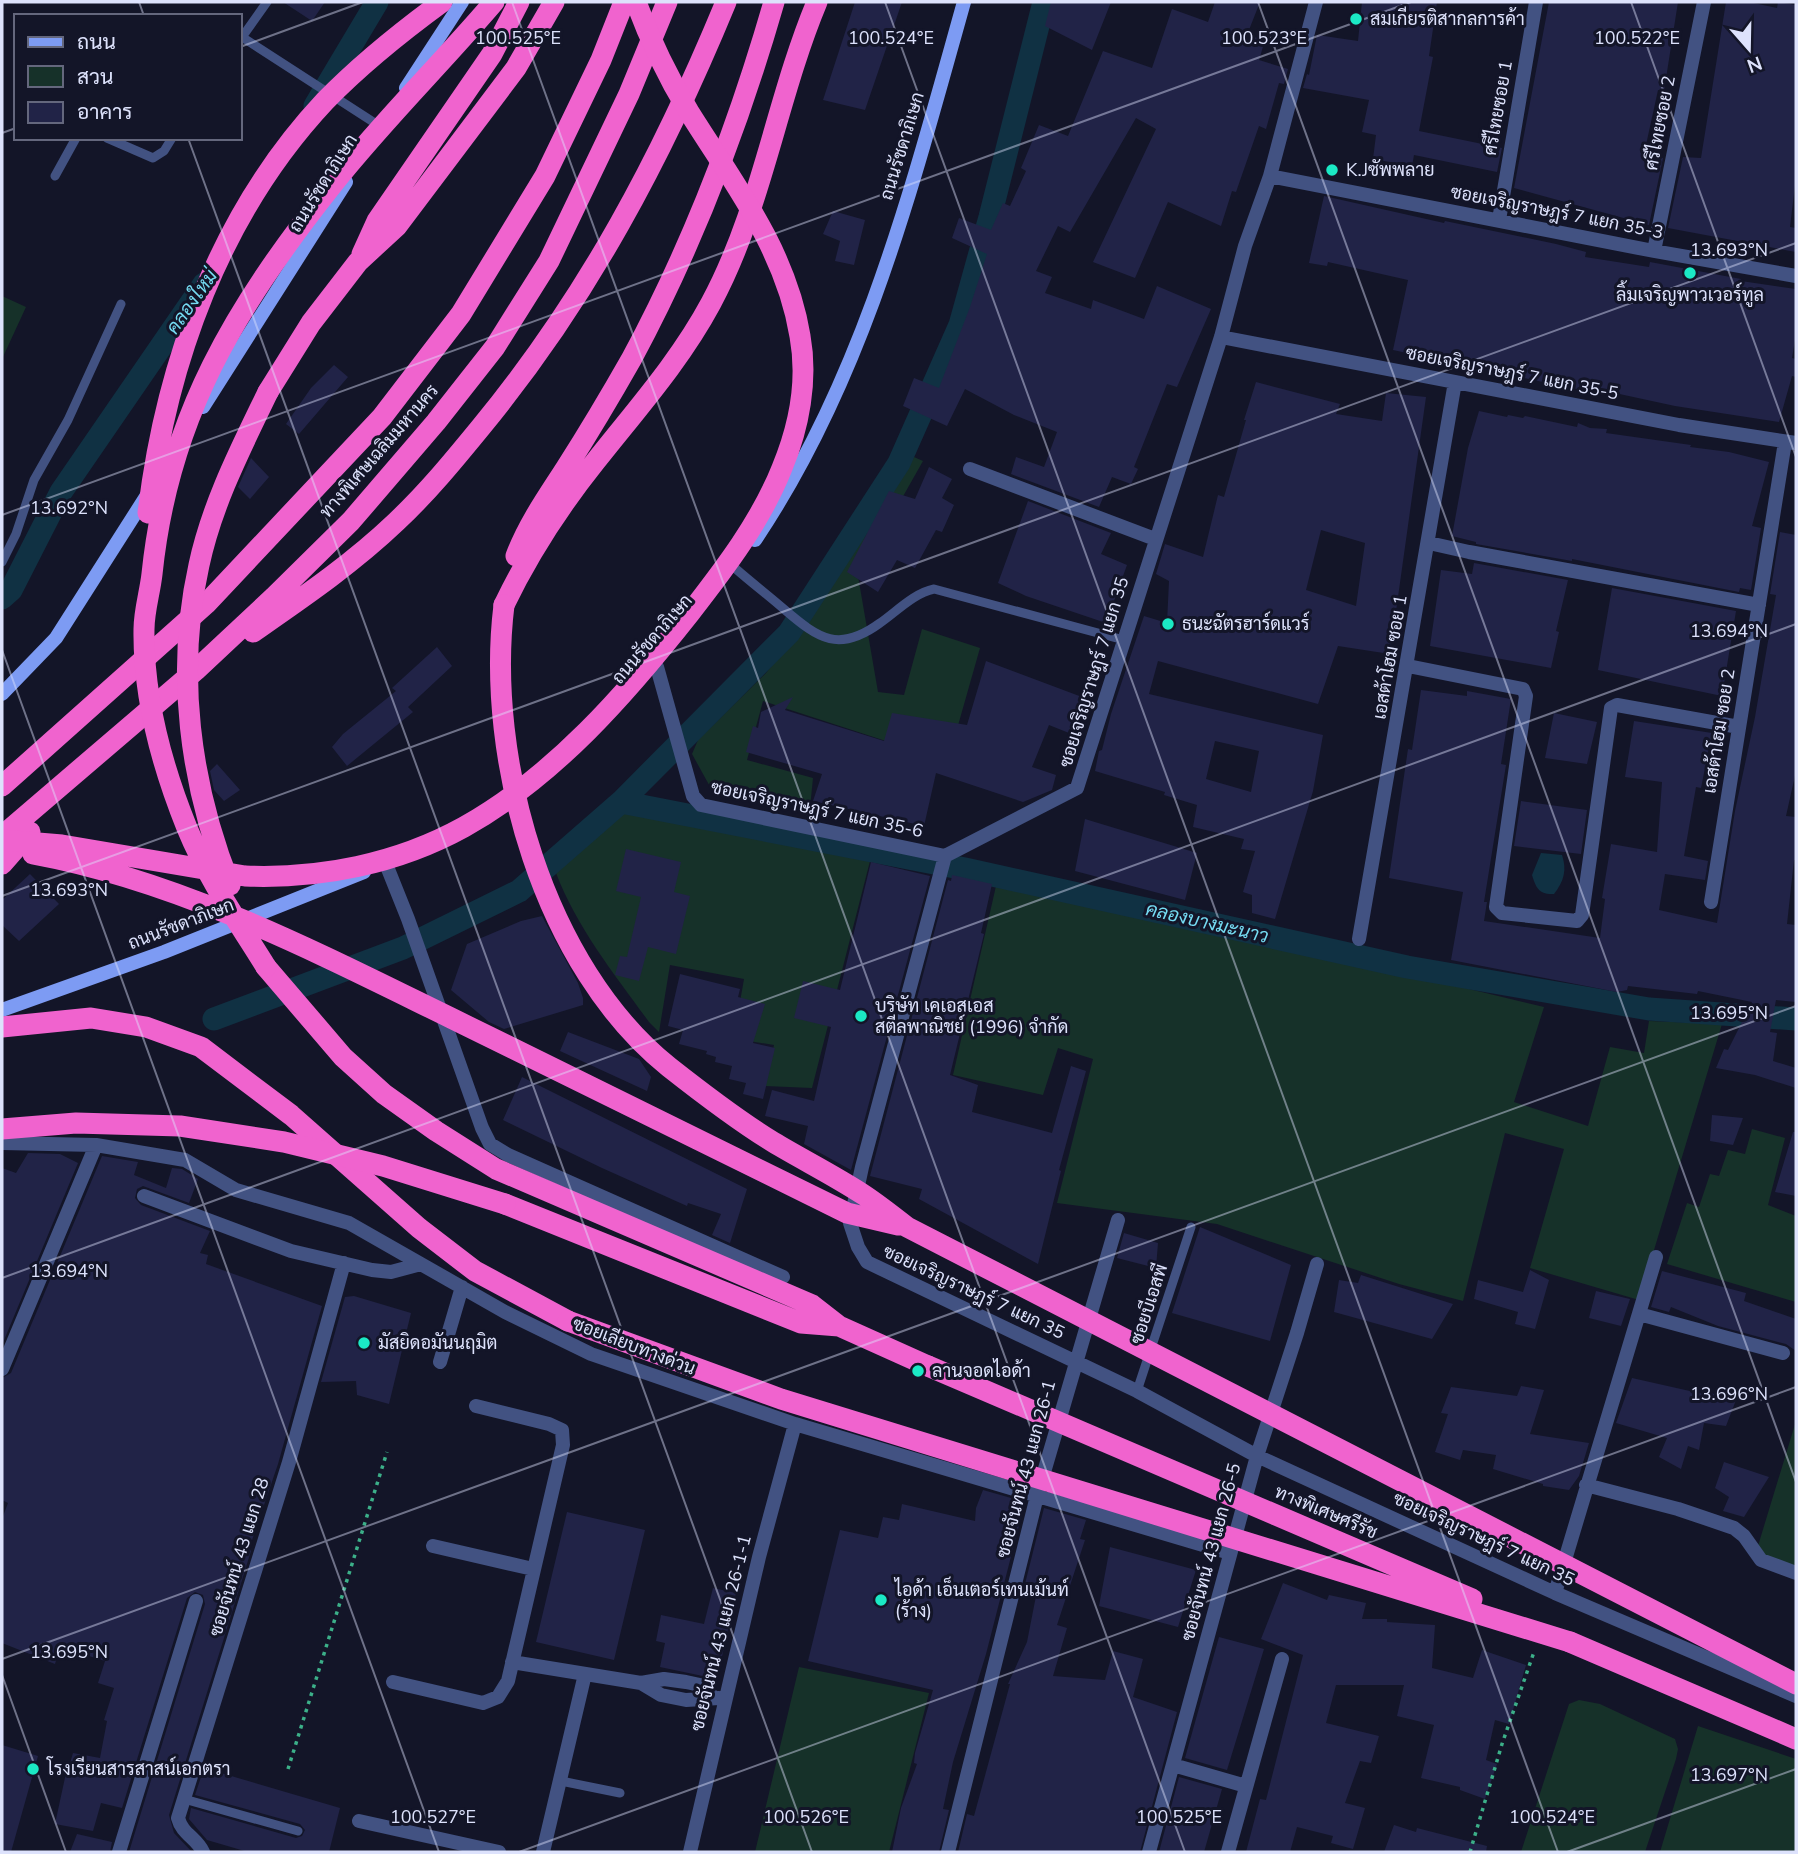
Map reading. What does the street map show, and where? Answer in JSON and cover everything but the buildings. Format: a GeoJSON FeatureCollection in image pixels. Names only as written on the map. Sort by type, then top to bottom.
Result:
{"type":"FeatureCollection","features":[{"type":"Feature","properties":{"kind":"highway"},"geometry":{"type":"LineString","coordinates":[[442,2],[380,50],[314,114],[270,171],[215,264],[183,351],[159,439],[146,528],[144,627],[149,696],[155,729],[177,801],[204,864],[266,967],[343,1056],[384,1094],[496,1169],[812,1306],[839,1326]]}},
{"type":"Feature","properties":{"kind":"highway"},"geometry":{"type":"LineString","coordinates":[[144,627],[164,492],[187,418],[223,343],[274,263],[333,184],[494,2]]}},
{"type":"Feature","properties":{"kind":"highway"},"geometry":{"type":"LineString","coordinates":[[358,262],[377,221],[492,54],[519,2]]}},
{"type":"Feature","properties":{"kind":"highway"},"geometry":{"type":"LineString","coordinates":[[266,967],[228,880],[208,823],[195,764],[188,692],[188,652],[199,565],[213,516],[236,457],[262,403],[311,323],[358,262],[397,226],[442,167],[516,68],[554,2]]}},
{"type":"Feature","properties":{"kind":"highway","name":"ทางพิเศษเฉลิมมหานคร"},"geometry":{"type":"LineString","coordinates":[[2,786],[206,604],[382,417],[461,314],[545,176],[601,60],[624,2]]}},
{"type":"Feature","properties":{"kind":"highway"},"geometry":{"type":"LineString","coordinates":[[2,838],[62,845],[219,873],[273,877],[318,874],[353,867],[417,848],[480,817],[519,791],[556,760],[618,699],[716,580],[766,503],[782,470],[798,418],[803,387],[800,336],[786,282],[761,223],[687,108],[662,63],[636,2]]}},
{"type":"Feature","properties":{"kind":"highway","name":"ทางพิเศษเฉลิมมหานคร"},"geometry":{"type":"LineString","coordinates":[[2,838],[196,670],[274,597],[351,521],[436,422],[495,347],[549,261],[629,94],[667,2]]}},
{"type":"Feature","properties":{"kind":"highway"},"geometry":{"type":"LineString","coordinates":[[196,670],[291,606],[351,561],[396,522],[442,474],[534,359],[607,248],[668,136],[726,2]]}},
{"type":"Feature","properties":{"kind":"highway"},"geometry":{"type":"LineString","coordinates":[[774,2],[731,140],[682,257],[613,390],[526,532],[510,571],[500,642],[500,699],[506,749],[531,853],[551,904],[575,953],[607,1003],[636,1037],[668,1066],[770,1140],[864,1195],[907,1227],[1796,1684]]}},
{"type":"Feature","properties":{"kind":"highway"},"geometry":{"type":"LineString","coordinates":[[504,605],[547,526],[644,402],[695,331],[727,270],[754,201],[804,34],[817,2]]}},
{"type":"Feature","properties":{"kind":"highway"},"geometry":{"type":"LineString","coordinates":[[2,864],[96,757]]}},
{"type":"Feature","properties":{"kind":"highway"},"geometry":{"type":"LineString","coordinates":[[2,849],[46,856],[130,878],[227,913],[400,993],[846,1213],[907,1227]]}},
{"type":"Feature","properties":{"kind":"highway"},"geometry":{"type":"LineString","coordinates":[[2,1027],[91,1018],[146,1027],[201,1047],[291,1115],[419,1228],[466,1264],[568,1321],[781,1399],[1570,1642]]}},
{"type":"Feature","properties":{"kind":"highway"},"geometry":{"type":"LineString","coordinates":[[2,1129],[76,1123],[180,1126],[284,1142],[383,1166],[505,1204],[801,1323],[839,1326]]}},
{"type":"Feature","properties":{"kind":"highway","name":"ทางพิเศษศรีรัช"},"geometry":{"type":"LineString","coordinates":[[839,1326],[1796,1739]]}},
{"type":"Feature","properties":{"kind":"main road","name":"ถนนรัชดาภิเษก"},"geometry":{"type":"LineString","coordinates":[[5,687],[56,638],[462,2]]}},
{"type":"Feature","properties":{"kind":"main road","name":"ถนนรัชดาภิเษก"},"geometry":{"type":"LineString","coordinates":[[2,1010],[164,952],[386,864],[466,820],[568,750],[657,667],[736,569],[771,517],[819,432],[852,361],[897,233],[964,2]]}},
{"type":"Feature","properties":{"kind":"street","name":"ซอยเจริญราษฎร์ 7 แยก 35"},"geometry":{"type":"LineString","coordinates":[[1316,2],[1270,176],[1245,246],[1221,337],[1077,788],[942,863],[862,1167],[850,1223],[858,1247],[867,1262],[1137,1391],[1257,1456],[1555,1593],[1796,1696]]}},
{"type":"Feature","properties":{"kind":"street","name":"ศรีไทยซอย 1"},"geometry":{"type":"LineString","coordinates":[[1499,220],[1536,2]]}},
{"type":"Feature","properties":{"kind":"street","name":"ศรีไทยซอย 2"},"geometry":{"type":"LineString","coordinates":[[1654,251],[1704,2]]}},
{"type":"Feature","properties":{"kind":"street","name":"ซอยเจริญราษฎร์ 7 แยก 35-3"},"geometry":{"type":"LineString","coordinates":[[1270,176],[1796,276]]}},
{"type":"Feature","properties":{"kind":"street","name":"ซอยเจริญราษฎร์ 7 แยก 35-5"},"geometry":{"type":"LineString","coordinates":[[1221,337],[1679,425],[1790,443]]}},
{"type":"Feature","properties":{"kind":"street","name":"เอสต้าโฮม ซอย 1"},"geometry":{"type":"LineString","coordinates":[[1359,939],[1455,382]]}},
{"type":"Feature","properties":{"kind":"street","name":"เอสต้าโฮม ซอย 2"},"geometry":{"type":"LineString","coordinates":[[1711,902],[1759,605],[1790,443]]}},
{"type":"Feature","properties":{"kind":"street"},"geometry":{"type":"LineString","coordinates":[[970,469],[1155,540]]}},
{"type":"Feature","properties":{"kind":"street"},"geometry":{"type":"LineString","coordinates":[[1429,542],[1469,552],[1759,605]]}},
{"type":"Feature","properties":{"kind":"street"},"geometry":{"type":"LineString","coordinates":[[1408,666],[1523,689],[1526,696],[1496,907],[1502,913],[1577,922],[1582,915],[1611,708],[1617,705],[1739,727]]}},
{"type":"Feature","properties":{"kind":"street","name":"ซอยเจริญราษฎร์ 7 แยก 35-6"},"geometry":{"type":"LineString","coordinates":[[657,667],[693,796],[701,805],[942,863]]}},
{"type":"Feature","properties":{"kind":"street"},"geometry":{"type":"LineString","coordinates":[[386,864],[482,1128],[491,1144],[496,1149],[783,1277]]}},
{"type":"Feature","properties":{"kind":"street","name":"ซอยเลียบทางด่วน"},"geometry":{"type":"LineString","coordinates":[[2,1143],[96,1145],[185,1160],[236,1190],[349,1223],[505,1312],[591,1354],[795,1424],[1230,1553]]}},
{"type":"Feature","properties":{"kind":"street"},"geometry":{"type":"LineString","coordinates":[[2,1370],[96,1145]]}},
{"type":"Feature","properties":{"kind":"street"},"geometry":{"type":"LineString","coordinates":[[144,1196],[291,1251],[391,1272],[421,1264]]}},
{"type":"Feature","properties":{"kind":"street","name":"ซอยจันทน์ 43 แยก 26-1"},"geometry":{"type":"LineString","coordinates":[[948,1852],[1037,1496],[1118,1220]]}},
{"type":"Feature","properties":{"kind":"street"},"geometry":{"type":"LineString","coordinates":[[1555,1593],[1656,1257]]}},
{"type":"Feature","properties":{"kind":"street","name":"ซอยจันทน์ 43 แยก 28"},"geometry":{"type":"LineString","coordinates":[[203,1852],[201,1846],[179,1824],[178,1818],[289,1462],[344,1263]]}},
{"type":"Feature","properties":{"kind":"street","name":"ซอยจันทน์ 43 แยก 26-5"},"geometry":{"type":"LineString","coordinates":[[1149,1852],[1257,1456],[1317,1264]]}},
{"type":"Feature","properties":{"kind":"street"},"geometry":{"type":"LineString","coordinates":[[440,1362],[462,1287]]}},
{"type":"Feature","properties":{"kind":"street"},"geometry":{"type":"LineString","coordinates":[[1639,1314],[1783,1353]]}},
{"type":"Feature","properties":{"kind":"street"},"geometry":{"type":"LineString","coordinates":[[393,1682],[484,1703],[498,1697],[504,1690],[563,1446],[562,1430],[549,1424],[476,1406]]}},
{"type":"Feature","properties":{"kind":"street","name":"ซอยจันทน์ 43 แยก 26-1-1"},"geometry":{"type":"LineString","coordinates":[[690,1852],[718,1698],[795,1424]]}},
{"type":"Feature","properties":{"kind":"street"},"geometry":{"type":"LineString","coordinates":[[1586,1485],[1678,1509],[1734,1528],[1744,1536],[1761,1560],[1796,1573]]}},
{"type":"Feature","properties":{"kind":"street"},"geometry":{"type":"LineString","coordinates":[[433,1546],[533,1569]]}},
{"type":"Feature","properties":{"kind":"street"},"geometry":{"type":"LineString","coordinates":[[119,1852],[196,1601]]}},
{"type":"Feature","properties":{"kind":"street"},"geometry":{"type":"LineString","coordinates":[[1228,1852],[1282,1659]]}},
{"type":"Feature","properties":{"kind":"street"},"geometry":{"type":"LineString","coordinates":[[512,1662],[641,1683],[661,1695],[686,1700],[718,1698]]}},
{"type":"Feature","properties":{"kind":"street"},"geometry":{"type":"LineString","coordinates":[[543,1852],[585,1674]]}},
{"type":"Feature","properties":{"kind":"street"},"geometry":{"type":"LineString","coordinates":[[1173,1765],[1246,1786]]}},
{"type":"Feature","properties":{"kind":"street"},"geometry":{"type":"LineString","coordinates":[[359,1821],[499,1852]]}},
{"type":"Feature","properties":{"kind":"lane"},"geometry":{"type":"LineString","coordinates":[[242,38],[267,2]]}},
{"type":"Feature","properties":{"kind":"lane"},"geometry":{"type":"LineString","coordinates":[[242,40],[381,127]]}},
{"type":"Feature","properties":{"kind":"lane"},"geometry":{"type":"LineString","coordinates":[[55,176],[75,140]]}},
{"type":"Feature","properties":{"kind":"lane"},"geometry":{"type":"LineString","coordinates":[[112,140],[153,158],[164,151],[171,140]]}},
{"type":"Feature","properties":{"kind":"lane"},"geometry":{"type":"LineString","coordinates":[[2,562],[16,534],[34,480],[68,420],[121,304]]}},
{"type":"Feature","properties":{"kind":"lane"},"geometry":{"type":"LineString","coordinates":[[736,569],[812,633],[832,640],[847,640],[875,627],[919,595],[934,589],[1124,640]]}},
{"type":"Feature","properties":{"kind":"lane","name":"ซอยบีเอสพี"},"geometry":{"type":"LineString","coordinates":[[1137,1391],[1191,1227]]}},
{"type":"Feature","properties":{"kind":"lane"},"geometry":{"type":"LineString","coordinates":[[561,1781],[620,1793]]}},
{"type":"Feature","properties":{"kind":"lane"},"geometry":{"type":"LineString","coordinates":[[184,1799],[298,1831]]}},
{"type":"Feature","properties":{"kind":"path"},"geometry":{"type":"LineString","coordinates":[[288,1769],[387,1452]]}},
{"type":"Feature","properties":{"kind":"path"},"geometry":{"type":"LineString","coordinates":[[1470,1852],[1502,1744],[1537,1644]]}},
{"type":"Feature","properties":{"kind":"green space"},"geometry":{"type":"Polygon","coordinates":[[[2,296],[26,307],[2,359],[2,296]]]}},
{"type":"Feature","properties":{"kind":"green space"},"geometry":{"type":"Polygon","coordinates":[[[914,457],[923,461],[858,576],[878,692],[904,695],[922,629],[980,648],[957,729],[895,744],[763,701],[747,760],[813,778],[810,808],[713,792],[692,754],[698,740],[766,673],[795,637],[914,457]]]}},
{"type":"Feature","properties":{"kind":"green space"},"geometry":{"type":"Polygon","coordinates":[[[632,810],[870,861],[812,1088],[765,1086],[774,1045],[749,1041],[736,1025],[744,979],[670,965],[659,1032],[598,951],[575,913],[556,873],[614,818],[632,810]]]}},
{"type":"Feature","properties":{"kind":"green space"},"geometry":{"type":"Polygon","coordinates":[[[996,886],[1345,959],[1544,1007],[1514,1102],[1588,1126],[1610,1047],[1644,1053],[1649,1021],[1722,1024],[1639,1300],[1530,1268],[1564,1149],[1505,1133],[1463,1301],[1399,1284],[1217,1224],[1057,1203],[1093,1059],[1058,1048],[1043,1095],[953,1075],[996,886]]]}},
{"type":"Feature","properties":{"kind":"green space"},"geometry":{"type":"Polygon","coordinates":[[[1752,1129],[1785,1138],[1768,1205],[1796,1216],[1796,1302],[1667,1264],[1687,1203],[1699,1207],[1710,1174],[1719,1176],[1728,1150],[1745,1154],[1752,1129]]]}},
{"type":"Feature","properties":{"kind":"green space"},"geometry":{"type":"Polygon","coordinates":[[[1796,1421],[1796,1571],[1754,1559],[1796,1421]]]}},
{"type":"Feature","properties":{"kind":"green space"},"geometry":{"type":"Polygon","coordinates":[[[799,1667],[929,1693],[889,1852],[755,1852],[799,1667]]]}},
{"type":"Feature","properties":{"kind":"green space"},"geometry":{"type":"Polygon","coordinates":[[[1579,1700],[1600,1704],[1675,1739],[1678,1749],[1676,1759],[1645,1852],[1521,1852],[1569,1704],[1579,1700]]]}},
{"type":"Feature","properties":{"kind":"green space"},"geometry":{"type":"Polygon","coordinates":[[[1698,1726],[1796,1759],[1796,1852],[1660,1852],[1698,1726]]]}},
{"type":"Feature","properties":{"kind":"water"},"geometry":{"type":"Polygon","coordinates":[[[1541,853],[1562,855],[1564,875],[1554,894],[1539,890],[1532,875],[1541,853]]]}},
{"type":"Feature","properties":{"kind":"waterway","name":"คลองใหม่"},"geometry":{"type":"LineString","coordinates":[[315,106],[377,2]]}},
{"type":"Feature","properties":{"kind":"waterway"},"geometry":{"type":"LineString","coordinates":[[214,1019],[403,948],[519,891],[621,802],[789,633],[899,463],[960,325],[1044,2]]}},
{"type":"Feature","properties":{"kind":"waterway","name":"คลองใหม่"},"geometry":{"type":"LineString","coordinates":[[2,598],[11,590],[61,492],[204,284]]}},
{"type":"Feature","properties":{"kind":"waterway","name":"คลองบางมะนาว"},"geometry":{"type":"LineString","coordinates":[[621,802],[965,869],[1407,967],[1649,1009],[1796,1019]]}},
{"type":"Feature","properties":{"kind":"place","name":"สมเกียรติสากลการค้า"},"geometry":{"type":"Point","coordinates":[1356,19]}},
{"type":"Feature","properties":{"kind":"place","name":"K.Jซัพพลาย"},"geometry":{"type":"Point","coordinates":[1332,170]}},
{"type":"Feature","properties":{"kind":"place","name":"ลิ้มเจริญพาวเวอร์ทูล"},"geometry":{"type":"Point","coordinates":[1690,273]}},
{"type":"Feature","properties":{"kind":"place","name":"ธนะฉัตรฮาร์ดแวร์"},"geometry":{"type":"Point","coordinates":[1168,624]}},
{"type":"Feature","properties":{"kind":"place","name":"บริษัท เคเอสเอส สตีลพาณิชย์ (1996) จำกัด"},"geometry":{"type":"Point","coordinates":[861,1016]}},
{"type":"Feature","properties":{"kind":"place","name":"มัสยิดอมันนฤมิต"},"geometry":{"type":"Point","coordinates":[364,1343]}},
{"type":"Feature","properties":{"kind":"place","name":"ลานจอดไอด้า"},"geometry":{"type":"Point","coordinates":[918,1371]}},
{"type":"Feature","properties":{"kind":"place","name":"ไอด้า เอ็นเตอร์เทนเม้นท์ (ร้าง)"},"geometry":{"type":"Point","coordinates":[881,1600]}},
{"type":"Feature","properties":{"kind":"place","name":"โรงเรียนสารสาสน์เอกตรา"},"geometry":{"type":"Point","coordinates":[33,1769]}}]}
